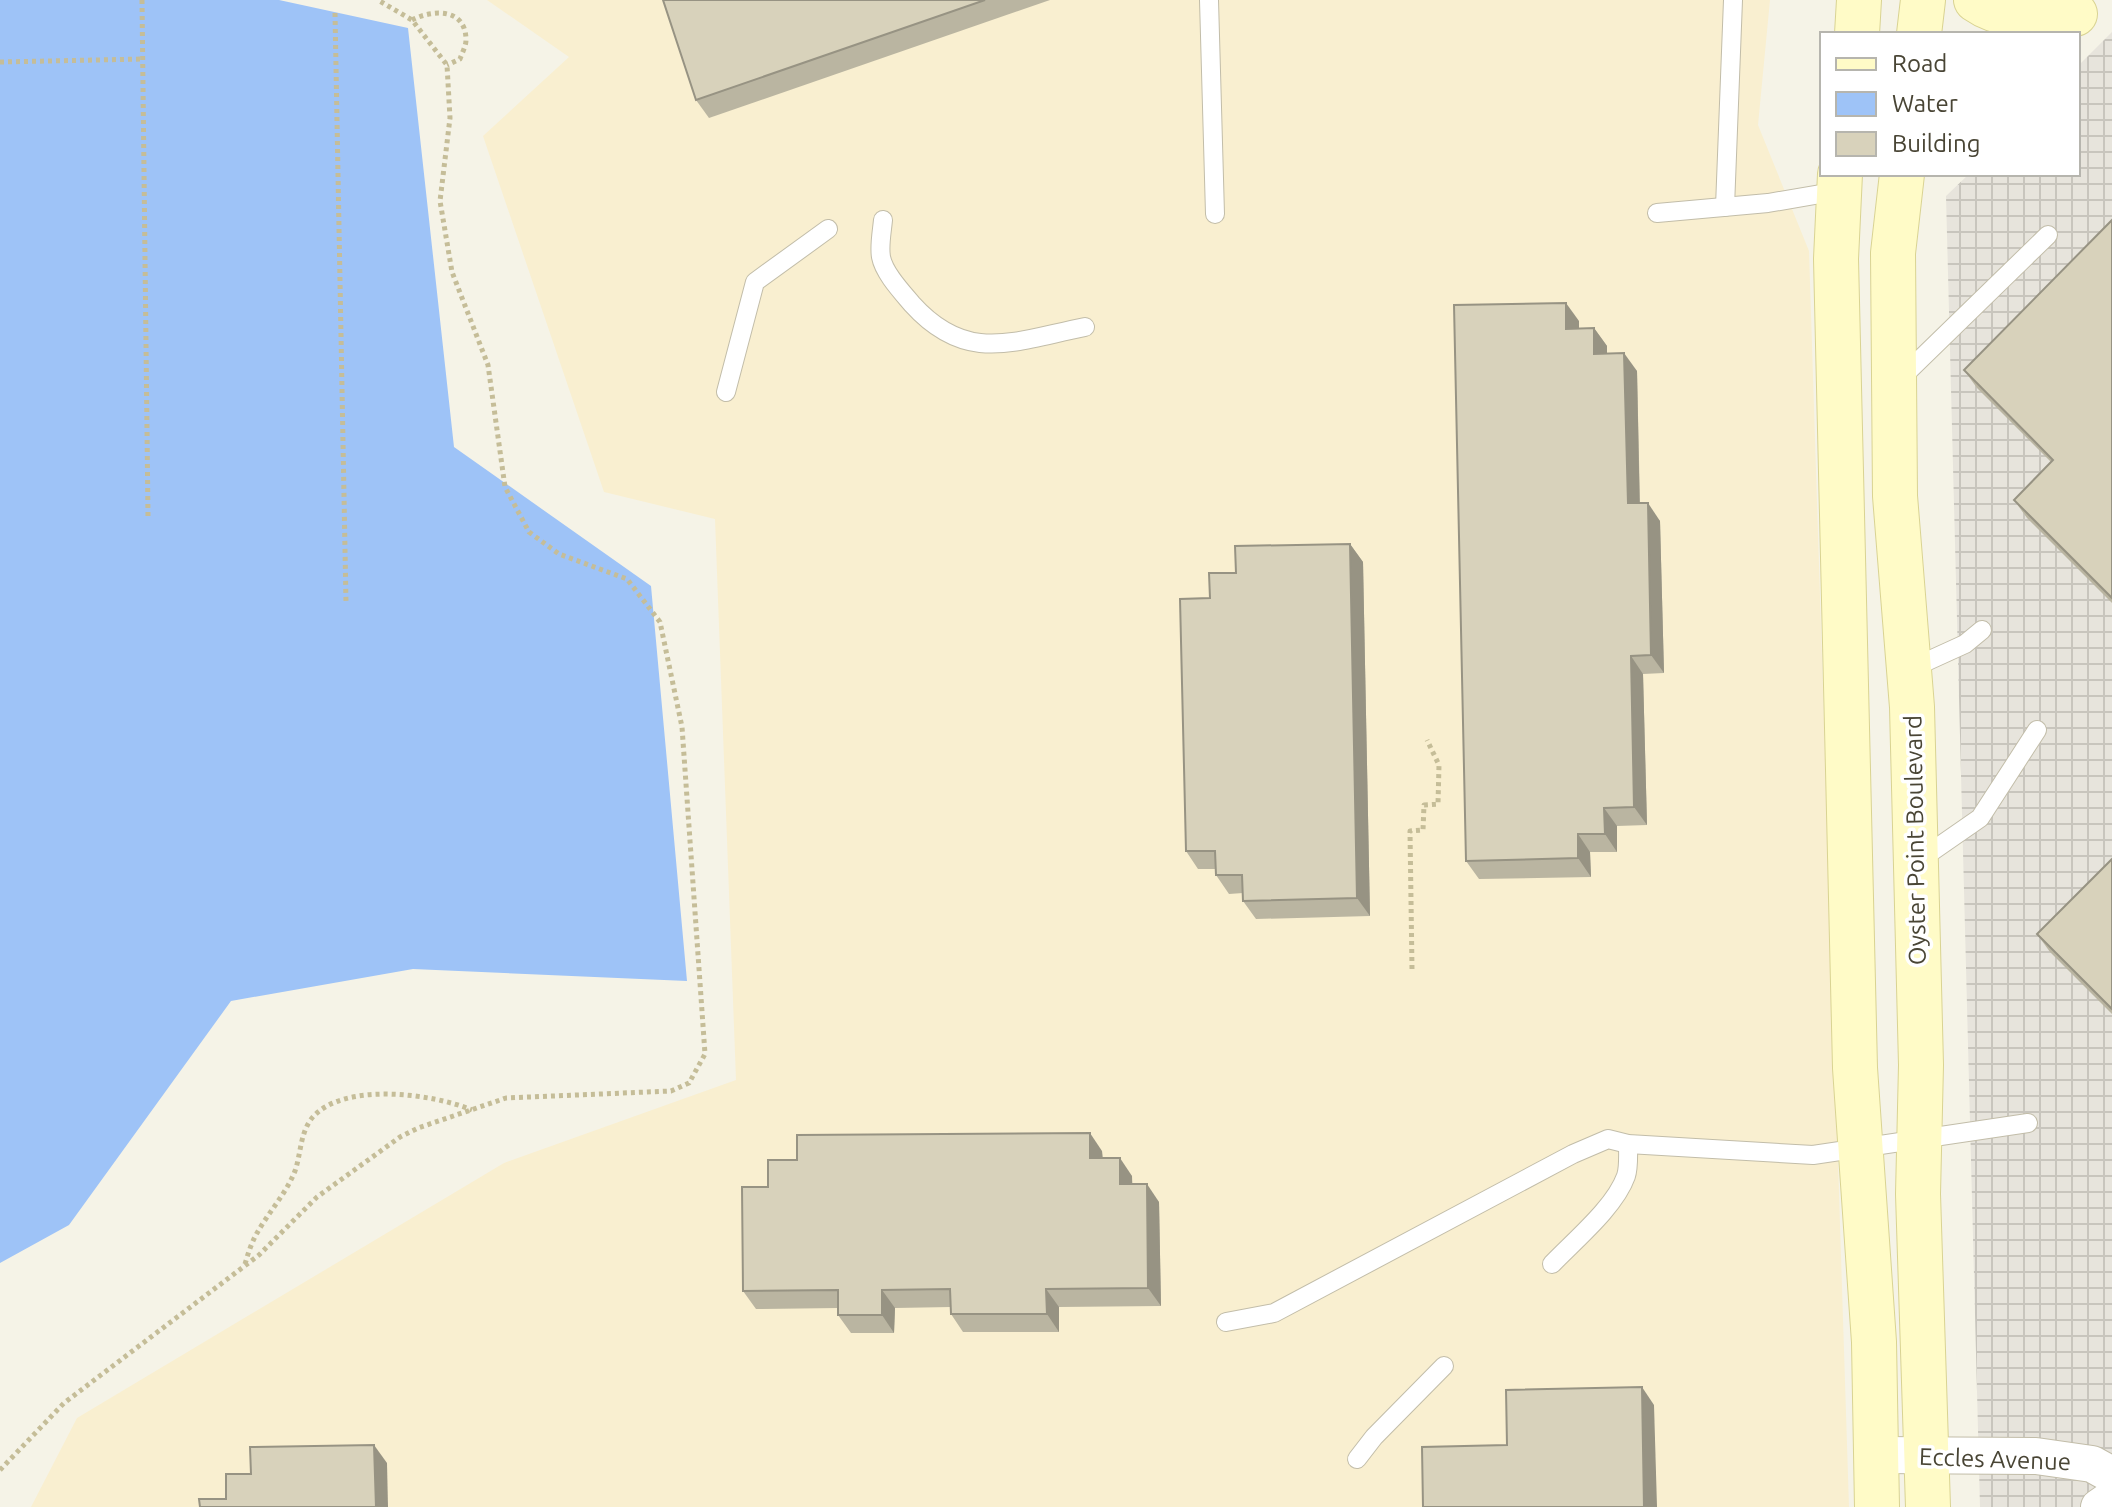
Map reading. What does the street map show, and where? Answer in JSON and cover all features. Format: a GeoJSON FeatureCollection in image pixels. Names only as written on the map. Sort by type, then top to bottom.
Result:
{"type":"FeatureCollection","features":[{"type":"Feature","properties":{"kind":"street"},"geometry":{"type":"LineString","coordinates":[[1857,32],[1859,0]]}},
{"type":"Feature","properties":{"kind":"street"},"geometry":{"type":"LineString","coordinates":[[1919,32],[1923,0]]}},
{"type":"Feature","properties":{"kind":"street"},"geometry":{"type":"LineString","coordinates":[[1976,0],[1987,8],[2007,14],[2073,16]]}},
{"type":"Feature","properties":{"kind":"street"},"geometry":{"type":"LineString","coordinates":[[1877,1507],[1874,1342],[1855,1068],[1836,259],[1839,182],[1887,176]]}},
{"type":"Feature","properties":{"kind":"street","name":"Oyster Point Boulevard"},"geometry":{"type":"LineString","coordinates":[[1903,176],[1893,253],[1895,496],[1912,707],[1921,1065],[1918,1194],[1928,1507]]}},
{"type":"Feature","properties":{"kind":"street","name":"Eccles Avenue"},"geometry":{"type":"LineString","coordinates":[[1876,1455],[2036,1456],[2092,1464],[2112,1475]]}},
{"type":"Feature","properties":{"kind":"street"},"geometry":{"type":"LineString","coordinates":[[2099,1507],[2112,1498]]}},
{"type":"Feature","properties":{"kind":"lane"},"geometry":{"type":"LineString","coordinates":[[1209,0],[1215,214]]}},
{"type":"Feature","properties":{"kind":"lane"},"geometry":{"type":"LineString","coordinates":[[1725,207],[1733,0]]}},
{"type":"Feature","properties":{"kind":"lane"},"geometry":{"type":"LineString","coordinates":[[1657,213],[1768,203],[1839,182]]}},
{"type":"Feature","properties":{"kind":"lane"},"geometry":{"type":"LineString","coordinates":[[883,220],[881,259],[899,289],[931,325],[967,343],[999,344],[1085,327]]}},
{"type":"Feature","properties":{"kind":"lane"},"geometry":{"type":"LineString","coordinates":[[726,392],[755,282],[828,229]]}},
{"type":"Feature","properties":{"kind":"lane"},"geometry":{"type":"LineString","coordinates":[[1895,384],[2048,235]]}},
{"type":"Feature","properties":{"kind":"lane"},"geometry":{"type":"LineString","coordinates":[[1908,670],[1965,644],[1982,630]]}},
{"type":"Feature","properties":{"kind":"lane"},"geometry":{"type":"LineString","coordinates":[[1916,863],[1980,818],[2037,730]]}},
{"type":"Feature","properties":{"kind":"lane"},"geometry":{"type":"LineString","coordinates":[[1226,1322],[1274,1313],[1608,1139],[1628,1144],[1813,1155],[2028,1123]]}},
{"type":"Feature","properties":{"kind":"lane"},"geometry":{"type":"LineString","coordinates":[[1552,1264],[1600,1214],[1616,1192],[1626,1175],[1628,1144]]}},
{"type":"Feature","properties":{"kind":"lane"},"geometry":{"type":"LineString","coordinates":[[1357,1459],[1374,1437],[1444,1366]]}},
{"type":"Feature","properties":{"kind":"path"},"geometry":{"type":"LineString","coordinates":[[142,0],[148,516]]}},
{"type":"Feature","properties":{"kind":"path"},"geometry":{"type":"LineString","coordinates":[[0,1470],[64,1403],[259,1255],[317,1197],[388,1145],[418,1128],[506,1098],[671,1091],[689,1083],[705,1054],[682,727],[660,622],[627,579],[559,554],[529,532],[505,487],[488,365],[452,272],[440,201],[450,118],[447,65],[412,20],[378,0]]}},
{"type":"Feature","properties":{"kind":"path"},"geometry":{"type":"LineString","coordinates":[[335,13],[346,603]]}},
{"type":"Feature","properties":{"kind":"path"},"geometry":{"type":"LineString","coordinates":[[412,20],[426,13],[438,13],[454,14],[461,21],[466,40],[460,59],[447,65]]}},
{"type":"Feature","properties":{"kind":"path"},"geometry":{"type":"LineString","coordinates":[[0,62],[143,59]]}},
{"type":"Feature","properties":{"kind":"path"},"geometry":{"type":"LineString","coordinates":[[1412,969],[1410,831],[1423,830],[1424,805],[1438,804],[1439,765],[1427,740]]}},
{"type":"Feature","properties":{"kind":"path"},"geometry":{"type":"LineString","coordinates":[[244,1265],[254,1238],[295,1171],[301,1141],[311,1119],[326,1107],[371,1095],[400,1094],[452,1101],[472,1110]]}},
{"type":"Feature","properties":{"kind":"shaded area"},"geometry":{"type":"Polygon","coordinates":[[[487,0],[1770,0],[1758,125],[1809,251],[1849,1507],[31,1507],[77,1418],[504,1163],[736,1080],[715,519],[604,492],[483,136],[569,57],[487,0]]]}},
{"type":"Feature","properties":{"kind":"shaded area"},"geometry":{"type":"Polygon","coordinates":[[[2112,32],[2112,1507],[1980,1507],[1946,196],[1967,176],[2080,176],[2080,64],[2112,32]]]}},
{"type":"Feature","properties":{"kind":"water"},"geometry":{"type":"Polygon","coordinates":[[[0,0],[279,0],[408,28],[454,447],[651,586],[687,981],[413,969],[231,1001],[69,1225],[0,1263],[0,0]]]}},
{"type":"Feature","properties":{"kind":"building"},"geometry":{"type":"Polygon","coordinates":[[[663,0],[985,0],[696,100],[663,0]]]}},
{"type":"Feature","properties":{"kind":"building"},"geometry":{"type":"Polygon","coordinates":[[[2112,220],[2112,598],[2014,500],[2053,460],[1964,370],[2112,220]]]}},
{"type":"Feature","properties":{"kind":"building"},"geometry":{"type":"Polygon","coordinates":[[[1566,303],[1566,329],[1594,328],[1594,354],[1624,353],[1628,503],[1648,503],[1651,655],[1631,656],[1634,807],[1604,808],[1605,834],[1578,834],[1578,858],[1466,861],[1454,305],[1566,303]]]}},
{"type":"Feature","properties":{"kind":"building"},"geometry":{"type":"Polygon","coordinates":[[[1350,544],[1357,898],[1243,901],[1242,875],[1216,875],[1215,851],[1186,851],[1180,599],[1210,598],[1209,573],[1236,573],[1235,546],[1350,544]]]}},
{"type":"Feature","properties":{"kind":"building"},"geometry":{"type":"Polygon","coordinates":[[[2112,859],[2112,1009],[2037,934],[2112,859]]]}},
{"type":"Feature","properties":{"kind":"building"},"geometry":{"type":"Polygon","coordinates":[[[1090,1133],[1090,1158],[1120,1158],[1120,1184],[1147,1184],[1148,1288],[1046,1289],[1047,1314],[951,1314],[950,1289],[882,1290],[882,1315],[838,1315],[838,1290],[743,1291],[742,1187],[768,1187],[768,1160],[797,1160],[797,1135],[1090,1133]]]}},
{"type":"Feature","properties":{"kind":"building"},"geometry":{"type":"Polygon","coordinates":[[[1642,1387],[1644,1507],[1423,1507],[1422,1447],[1507,1445],[1506,1390],[1642,1387]]]}},
{"type":"Feature","properties":{"kind":"building"},"geometry":{"type":"Polygon","coordinates":[[[374,1445],[376,1507],[200,1507],[199,1499],[226,1499],[226,1474],[251,1474],[250,1447],[374,1445]]]}}]}
